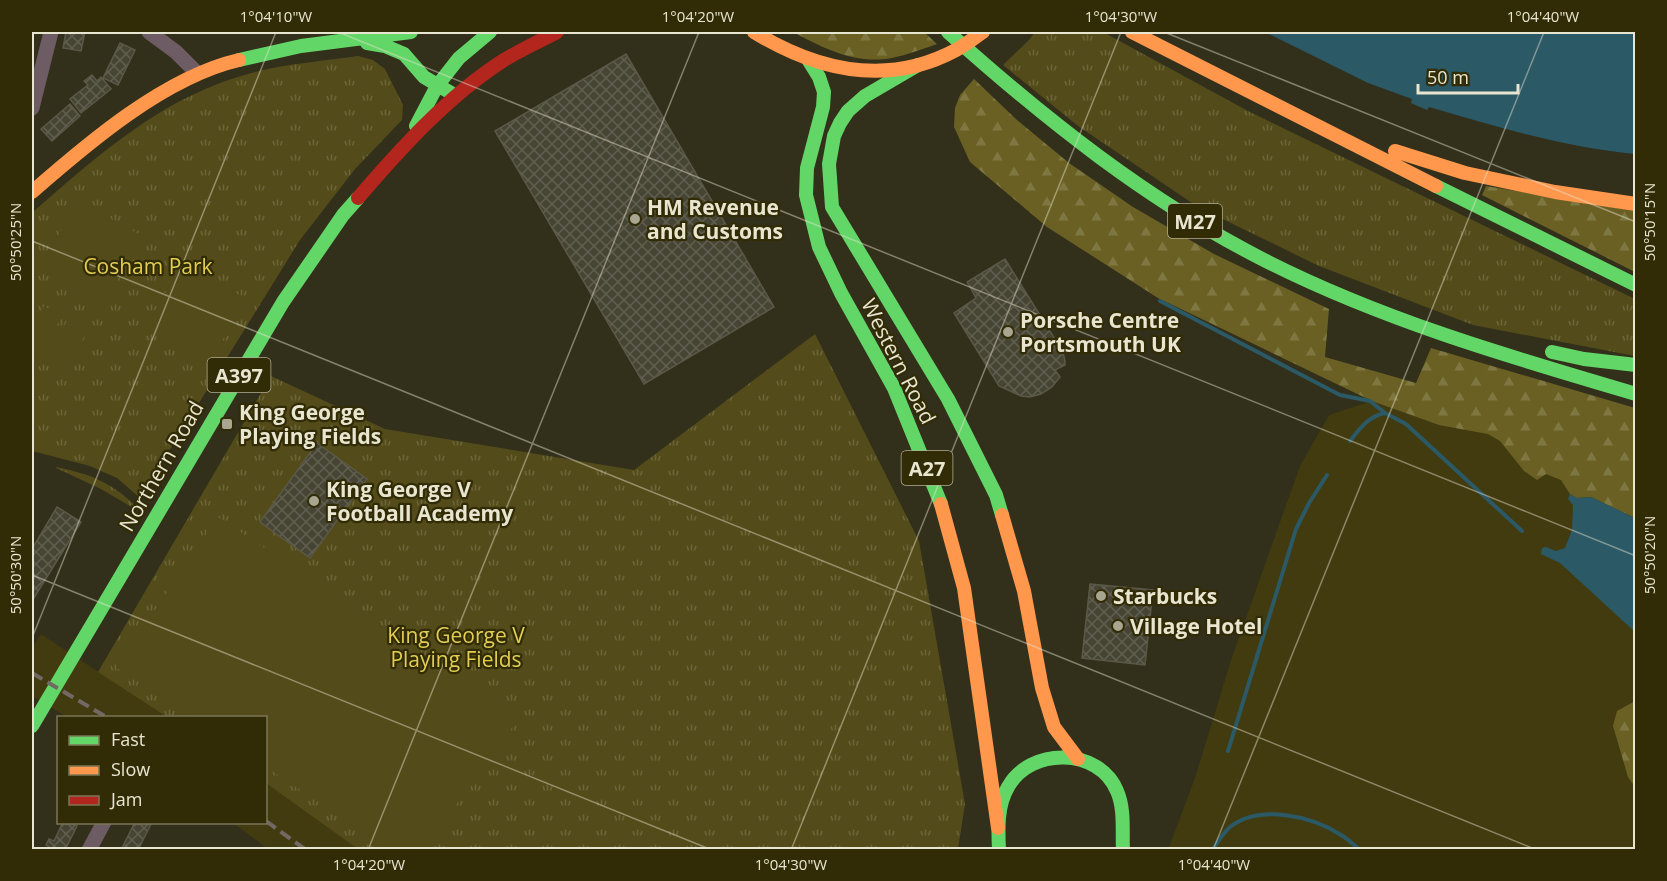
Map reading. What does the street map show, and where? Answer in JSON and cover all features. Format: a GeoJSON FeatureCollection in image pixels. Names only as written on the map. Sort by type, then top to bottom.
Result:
{"type":"FeatureCollection","features":[{"type":"Feature","properties":{"kind":"main road"},"geometry":{"type":"LineString","coordinates":[[33,188],[120,121],[197,73],[223,64],[301,46],[411,32]]}},
{"type":"Feature","properties":{"kind":"main road","name":"Northern Road"},"geometry":{"type":"LineString","coordinates":[[403,149],[437,86],[459,58],[490,32]]}},
{"type":"Feature","properties":{"kind":"main road","name":"Northern Road"},"geometry":{"type":"LineString","coordinates":[[32,726],[283,302],[343,215],[375,178],[457,95],[505,60],[557,32]]}},
{"type":"Feature","properties":{"kind":"main road"},"geometry":{"type":"LineString","coordinates":[[754,32],[774,46],[809,61],[824,66],[860,71],[918,65],[961,47],[983,32]]}},
{"type":"Feature","properties":{"kind":"main road","name":"M27"},"geometry":{"type":"LineString","coordinates":[[948,32],[1016,93],[1134,182],[1193,220],[1264,260],[1336,293],[1478,348],[1635,394]]}},
{"type":"Feature","properties":{"kind":"main road"},"geometry":{"type":"LineString","coordinates":[[1132,32],[1635,285]]}},
{"type":"Feature","properties":{"kind":"main road"},"geometry":{"type":"LineString","coordinates":[[352,40],[385,46],[404,54],[424,77],[457,95]]}},
{"type":"Feature","properties":{"kind":"main road","name":"Western Road"},"geometry":{"type":"LineString","coordinates":[[809,61],[819,77],[824,92],[823,107],[816,129],[807,177],[806,195],[812,223],[819,247],[841,293],[894,388],[939,496],[964,588],[998,828]]}},
{"type":"Feature","properties":{"kind":"main road","name":"Western Road"},"geometry":{"type":"LineString","coordinates":[[918,65],[859,100],[845,117],[834,137],[827,160],[828,187],[832,207],[948,399],[996,495],[1024,591],[1041,688],[1054,727],[1078,759]]}},
{"type":"Feature","properties":{"kind":"main road"},"geometry":{"type":"LineString","coordinates":[[1260,98],[1365,141],[1465,173],[1555,192],[1635,204]]}},
{"type":"Feature","properties":{"kind":"main road"},"geometry":{"type":"LineString","coordinates":[[1393,315],[1584,359],[1635,364]]}},
{"type":"Feature","properties":{"kind":"main road"},"geometry":{"type":"LineString","coordinates":[[999,849],[998,828],[1006,789],[1021,769],[1034,762],[1056,757],[1078,759],[1095,766],[1108,775],[1117,789],[1122,811],[1123,849]]}},
{"type":"Feature","properties":{"kind":"street"},"geometry":{"type":"LineString","coordinates":[[32,108],[51,32]]}},
{"type":"Feature","properties":{"kind":"street"},"geometry":{"type":"LineString","coordinates":[[149,32],[176,52],[197,73]]}},
{"type":"Feature","properties":{"kind":"street"},"geometry":{"type":"LineString","coordinates":[[89,849],[103,824]]}},
{"type":"Feature","properties":{"kind":"shaded area"},"geometry":{"type":"Polygon","coordinates":[[[1372,401],[1495,416],[1635,454],[1635,849],[1168,850],[1195,778],[1232,657],[1300,466],[1329,415],[1372,401]]]}},
{"type":"Feature","properties":{"kind":"shaded area"},"geometry":{"type":"Polygon","coordinates":[[[41,634],[165,716],[65,716],[32,696],[32,648],[41,634]]]}},
{"type":"Feature","properties":{"kind":"shaded area"},"geometry":{"type":"Polygon","coordinates":[[[267,784],[358,849],[268,849],[234,824],[267,824],[267,784]]]}},
{"type":"Feature","properties":{"kind":"green space"},"geometry":{"type":"Polygon","coordinates":[[[793,32],[924,32],[937,44],[892,58],[866,59],[840,54],[793,32]]]}},
{"type":"Feature","properties":{"kind":"green space"},"geometry":{"type":"Polygon","coordinates":[[[1035,32],[1103,32],[1248,111],[1635,299],[1635,356],[1473,325],[1319,266],[1198,207],[1078,126],[1003,65],[1035,32]]]}},
{"type":"Feature","properties":{"kind":"green space","name":"Cosham Park"},"geometry":{"type":"Polygon","coordinates":[[[358,56],[373,60],[385,69],[403,105],[402,120],[355,169],[300,240],[140,498],[117,478],[90,466],[32,451],[33,212],[111,146],[166,109],[195,94],[259,71],[358,56]]]}},
{"type":"Feature","properties":{"kind":"green space"},"geometry":{"type":"Polygon","coordinates":[[[974,79],[1017,120],[1069,163],[1133,207],[1214,254],[1329,309],[1325,357],[1416,383],[1431,348],[1635,408],[1635,518],[1591,497],[1577,498],[1570,494],[1561,480],[1546,474],[1537,480],[1524,471],[1500,441],[1488,434],[1439,425],[1372,401],[1158,298],[1047,227],[970,162],[954,127],[955,108],[960,95],[974,79]]]}},
{"type":"Feature","properties":{"kind":"green space"},"geometry":{"type":"Polygon","coordinates":[[[1486,186],[1635,210],[1635,272],[1482,195],[1486,186]]]}},
{"type":"Feature","properties":{"kind":"green space"},"geometry":{"type":"Polygon","coordinates":[[[79,201],[144,237],[103,303],[39,267],[79,201]]]}},
{"type":"Feature","properties":{"kind":"green space"},"geometry":{"type":"Polygon","coordinates":[[[182,264],[247,299],[207,366],[144,329],[182,264]]]}},
{"type":"Feature","properties":{"kind":"green space"},"geometry":{"type":"Polygon","coordinates":[[[44,306],[62,316],[38,358],[32,354],[32,327],[44,306]]]}},
{"type":"Feature","properties":{"kind":"green space"},"geometry":{"type":"Polygon","coordinates":[[[67,321],[87,332],[63,373],[44,362],[67,321]]]}},
{"type":"Feature","properties":{"kind":"green space","name":"King George V Playing Fields"},"geometry":{"type":"Polygon","coordinates":[[[815,334],[919,541],[965,804],[958,849],[358,849],[267,784],[267,716],[165,716],[98,672],[271,376],[385,429],[634,470],[815,334]]]}},
{"type":"Feature","properties":{"kind":"green space"},"geometry":{"type":"Polygon","coordinates":[[[56,467],[99,480],[136,506],[135,509],[101,489],[56,467]]]}},
{"type":"Feature","properties":{"kind":"green space"},"geometry":{"type":"Polygon","coordinates":[[[218,517],[519,718],[424,849],[389,849],[267,768],[267,716],[190,716],[116,667],[218,517]]]}},
{"type":"Feature","properties":{"kind":"green space"},"geometry":{"type":"Polygon","coordinates":[[[1635,701],[1635,787],[1628,777],[1613,726],[1617,711],[1635,701]]]}},
{"type":"Feature","properties":{"kind":"water"},"geometry":{"type":"Polygon","coordinates":[[[1265,32],[1635,32],[1635,154],[1583,147],[1505,129],[1429,107],[1427,110],[1411,103],[1412,99],[1368,83],[1265,32]]]}},
{"type":"Feature","properties":{"kind":"water"},"geometry":{"type":"Polygon","coordinates":[[[1570,494],[1577,498],[1591,497],[1635,518],[1635,632],[1560,563],[1541,554],[1542,548],[1546,547],[1556,551],[1565,548],[1572,530],[1573,505],[1568,499],[1570,494]]]}},
{"type":"Feature","properties":{"kind":"building"},"geometry":{"type":"Polygon","coordinates":[[[66,32],[85,32],[81,51],[63,48],[66,32]]]}},
{"type":"Feature","properties":{"kind":"building"},"geometry":{"type":"Polygon","coordinates":[[[120,43],[135,50],[118,85],[103,78],[120,43]]]}},
{"type":"Feature","properties":{"kind":"building","name":"HM Revenue and Customs"},"geometry":{"type":"Polygon","coordinates":[[[626,54],[774,307],[644,384],[495,131],[626,54]]]}},
{"type":"Feature","properties":{"kind":"building"},"geometry":{"type":"Polygon","coordinates":[[[92,75],[97,81],[101,77],[111,89],[81,113],[70,99],[88,85],[84,81],[92,75]]]}},
{"type":"Feature","properties":{"kind":"building"},"geometry":{"type":"Polygon","coordinates":[[[70,104],[80,116],[52,141],[41,129],[70,104]]]}},
{"type":"Feature","properties":{"kind":"building","name":"Porsche Centre Portsmouth UK"},"geometry":{"type":"Polygon","coordinates":[[[1005,259],[1063,352],[1065,361],[1065,365],[1055,370],[1060,377],[1052,387],[1041,394],[1030,397],[1021,396],[999,386],[954,313],[976,298],[967,282],[1005,259]]]}},
{"type":"Feature","properties":{"kind":"building","name":"King George V Football Academy"},"geometry":{"type":"Polygon","coordinates":[[[317,443],[367,479],[310,558],[260,522],[317,443]]]}},
{"type":"Feature","properties":{"kind":"building"},"geometry":{"type":"Polygon","coordinates":[[[57,507],[81,522],[32,601],[32,549],[57,507]]]}},
{"type":"Feature","properties":{"kind":"building","name":"Village Hotel"},"geometry":{"type":"Polygon","coordinates":[[[1090,584],[1153,590],[1145,665],[1082,658],[1090,584]]]}},
{"type":"Feature","properties":{"kind":"building"},"geometry":{"type":"Polygon","coordinates":[[[62,824],[77,826],[65,850],[47,850],[49,847],[46,845],[49,839],[54,841],[62,824]]]}},
{"type":"Feature","properties":{"kind":"building"},"geometry":{"type":"Polygon","coordinates":[[[134,824],[151,824],[138,850],[121,850],[134,824]]]}},
{"type":"Feature","properties":{"kind":"waterway"},"geometry":{"type":"LineString","coordinates":[[1160,301],[1340,395],[1370,401],[1385,413]]}},
{"type":"Feature","properties":{"kind":"waterway"},"geometry":{"type":"LineString","coordinates":[[1350,441],[1361,427],[1385,413],[1406,424],[1522,531]]}},
{"type":"Feature","properties":{"kind":"waterway"},"geometry":{"type":"LineString","coordinates":[[1228,751],[1296,529],[1327,475]]}},
{"type":"Feature","properties":{"kind":"waterway"},"geometry":{"type":"LineString","coordinates":[[1212,850],[1230,827],[1242,820],[1271,814],[1316,822],[1344,837],[1360,850]]}},
{"type":"Feature","properties":{"kind":"railway"},"geometry":{"type":"LineString","coordinates":[[32,673],[105,716]]}},
{"type":"Feature","properties":{"kind":"railway"},"geometry":{"type":"LineString","coordinates":[[267,822],[306,850]]}},
{"type":"Feature","properties":{"kind":"traffic: fast"},"geometry":{"type":"LineString","coordinates":[[239,60],[301,46],[411,32]]}},
{"type":"Feature","properties":{"kind":"traffic: fast"},"geometry":{"type":"LineString","coordinates":[[416,126],[437,86],[459,58],[490,32]]}},
{"type":"Feature","properties":{"kind":"traffic: fast"},"geometry":{"type":"LineString","coordinates":[[948,32],[1060,127],[1139,185],[1179,212],[1264,260],[1354,301],[1447,336],[1636,394]]}},
{"type":"Feature","properties":{"kind":"traffic: fast"},"geometry":{"type":"LineString","coordinates":[[367,43],[385,46],[404,54],[424,77],[451,93]]}},
{"type":"Feature","properties":{"kind":"traffic: fast"},"geometry":{"type":"LineString","coordinates":[[809,61],[819,77],[824,92],[823,107],[807,168],[806,195],[819,247],[841,293],[894,388],[941,504]]}},
{"type":"Feature","properties":{"kind":"traffic: fast"},"geometry":{"type":"LineString","coordinates":[[918,65],[865,96],[848,111],[840,123],[834,136],[829,164],[832,207],[948,399],[996,495],[1002,515]]}},
{"type":"Feature","properties":{"kind":"traffic: fast"},"geometry":{"type":"LineString","coordinates":[[1436,186],[1636,285]]}},
{"type":"Feature","properties":{"kind":"traffic: fast"},"geometry":{"type":"LineString","coordinates":[[32,726],[283,302],[343,215],[358,198]]}},
{"type":"Feature","properties":{"kind":"traffic: fast"},"geometry":{"type":"LineString","coordinates":[[1552,352],[1584,359],[1636,365]]}},
{"type":"Feature","properties":{"kind":"traffic: fast"},"geometry":{"type":"LineString","coordinates":[[999,850],[1000,810],[1008,787],[1018,774],[1032,765],[1047,759],[1064,758],[1080,760],[1095,766],[1108,777],[1117,791],[1123,820],[1123,850]]}},
{"type":"Feature","properties":{"kind":"traffic: slow"},"geometry":{"type":"LineString","coordinates":[[754,32],[778,45],[828,65],[853,70],[879,71],[904,68],[930,61],[956,50],[983,32]]}},
{"type":"Feature","properties":{"kind":"traffic: slow"},"geometry":{"type":"LineString","coordinates":[[1132,32],[1436,186]]}},
{"type":"Feature","properties":{"kind":"traffic: slow"},"geometry":{"type":"LineString","coordinates":[[32,192],[103,133],[156,96],[183,81],[239,60]]}},
{"type":"Feature","properties":{"kind":"traffic: slow"},"geometry":{"type":"LineString","coordinates":[[1395,151],[1465,173],[1555,192],[1636,204]]}},
{"type":"Feature","properties":{"kind":"traffic: slow"},"geometry":{"type":"LineString","coordinates":[[941,504],[964,588],[998,828]]}},
{"type":"Feature","properties":{"kind":"traffic: slow"},"geometry":{"type":"LineString","coordinates":[[1002,515],[1024,591],[1042,688],[1054,727],[1078,759]]}},
{"type":"Feature","properties":{"kind":"traffic: jam"},"geometry":{"type":"LineString","coordinates":[[358,198],[408,142],[445,106],[483,74],[504,60],[557,32]]}},
{"type":"Feature","properties":{"kind":"place","name":"HM Revenue and Customs"},"geometry":{"type":"Point","coordinates":[635,219]}},
{"type":"Feature","properties":{"kind":"place","name":"Porsche Centre Portsmouth UK"},"geometry":{"type":"Point","coordinates":[1008,332]}},
{"type":"Feature","properties":{"kind":"place","name":"King George Playing Fields"},"geometry":{"type":"Point","coordinates":[227,424]}},
{"type":"Feature","properties":{"kind":"place","name":"King George V Football Academy"},"geometry":{"type":"Point","coordinates":[314,501]}},
{"type":"Feature","properties":{"kind":"place","name":"Starbucks"},"geometry":{"type":"Point","coordinates":[1101,596]}},
{"type":"Feature","properties":{"kind":"place","name":"Village Hotel"},"geometry":{"type":"Point","coordinates":[1118,626]}}]}
